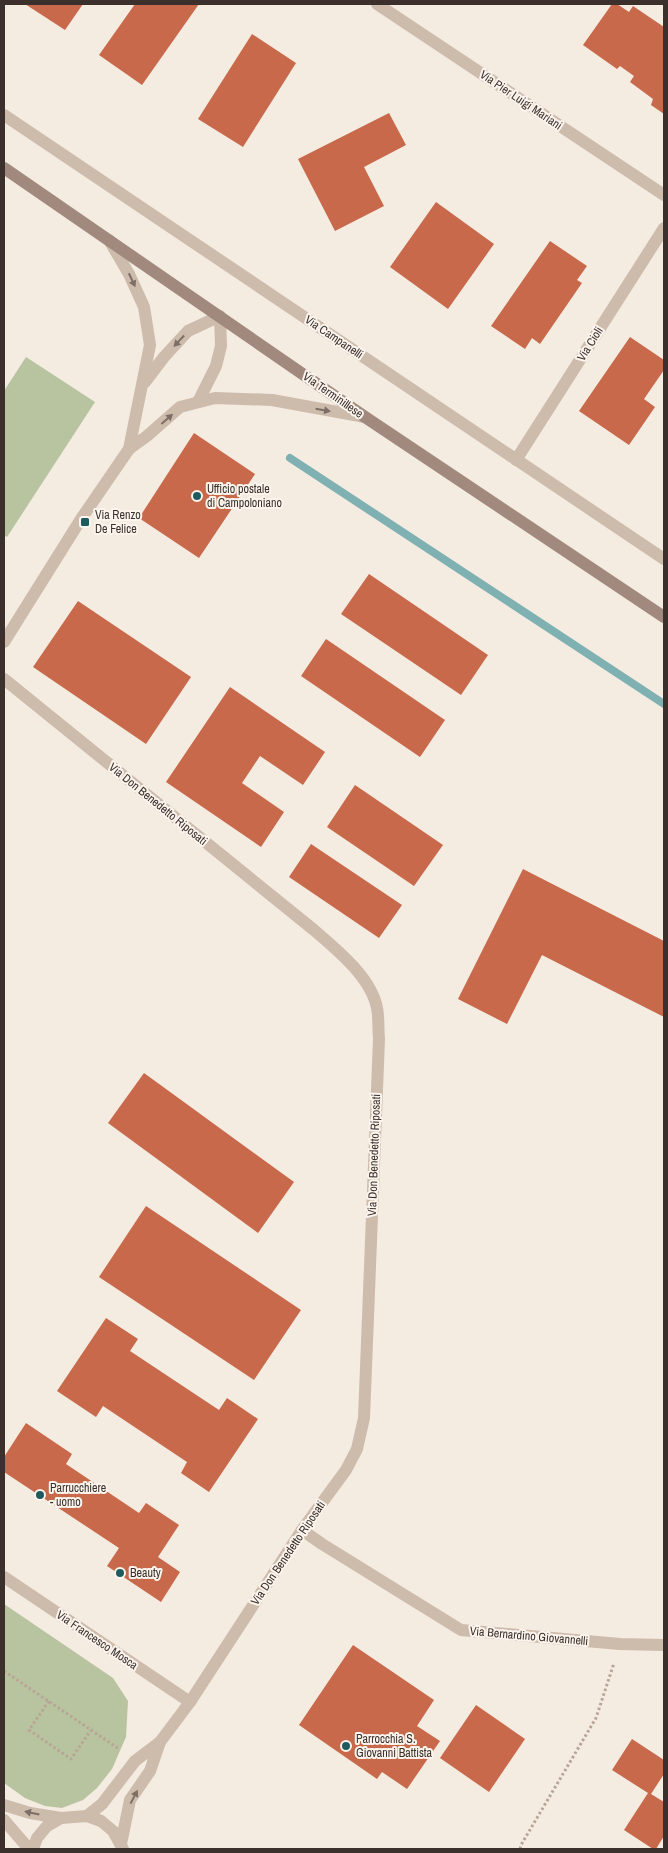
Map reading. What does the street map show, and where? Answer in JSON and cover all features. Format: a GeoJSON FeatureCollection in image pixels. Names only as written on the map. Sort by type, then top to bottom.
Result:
{"type":"FeatureCollection","features":[{"type":"Feature","properties":{"kind":"main road","name":"Via Terminillese"},"geometry":{"type":"LineString","coordinates":[[4,168],[365,417],[664,617]]}},
{"type":"Feature","properties":{"kind":"street","name":"Via Pier Luigi Mariani"},"geometry":{"type":"LineString","coordinates":[[377,4],[664,195]]}},
{"type":"Feature","properties":{"kind":"street","name":"Via Campanelli"},"geometry":{"type":"LineString","coordinates":[[4,115],[664,559]]}},
{"type":"Feature","properties":{"kind":"street","name":"Via Cioli"},"geometry":{"type":"LineString","coordinates":[[516,460],[664,228]]}},
{"type":"Feature","properties":{"kind":"street"},"geometry":{"type":"LineString","coordinates":[[108,238],[129,274],[144,308],[150,345],[129,448]]}},
{"type":"Feature","properties":{"kind":"street"},"geometry":{"type":"LineString","coordinates":[[143,384],[164,356],[188,331],[220,316],[221,346],[218,360],[198,402]]}},
{"type":"Feature","properties":{"kind":"street"},"geometry":{"type":"LineString","coordinates":[[4,642],[81,519],[129,448],[180,407],[215,398],[272,400],[365,417]]}},
{"type":"Feature","properties":{"kind":"street","name":"Via Don Benedetto Riposati"},"geometry":{"type":"LineString","coordinates":[[4,679],[346,958],[366,982],[377,1006],[379,1039],[364,1418],[357,1449],[346,1470],[302,1530],[190,1702],[160,1742],[135,1761],[102,1804],[87,1816]]}},
{"type":"Feature","properties":{"kind":"street","name":"Via Bernardino Giovannelli"},"geometry":{"type":"LineString","coordinates":[[302,1530],[461,1630],[620,1644],[664,1645]]}},
{"type":"Feature","properties":{"kind":"street","name":"Via Francesco Mosca"},"geometry":{"type":"LineString","coordinates":[[4,1577],[190,1702]]}},
{"type":"Feature","properties":{"kind":"street","name":"Via Don Benedetto Riposati"},"geometry":{"type":"LineString","coordinates":[[122,1846],[130,1800],[150,1771],[160,1742]]}},
{"type":"Feature","properties":{"kind":"street"},"geometry":{"type":"LineString","coordinates":[[4,1805],[30,1813],[61,1818],[87,1816],[101,1821],[113,1831],[122,1846]]}},
{"type":"Feature","properties":{"kind":"street"},"geometry":{"type":"LineString","coordinates":[[33,1849],[37,1838],[48,1826],[61,1818]]}},
{"type":"Feature","properties":{"kind":"street"},"geometry":{"type":"LineString","coordinates":[[4,1820],[29,1849]]}},
{"type":"Feature","properties":{"kind":"path"},"geometry":{"type":"LineString","coordinates":[[520,1849],[596,1718],[620,1644]]}},
{"type":"Feature","properties":{"kind":"path"},"geometry":{"type":"LineString","coordinates":[[4,1671],[126,1753]]}},
{"type":"Feature","properties":{"kind":"path"},"geometry":{"type":"LineString","coordinates":[[49,1701],[29,1730],[71,1759],[91,1730]]}},
{"type":"Feature","properties":{"kind":"green space"},"geometry":{"type":"Polygon","coordinates":[[[26,357],[95,402],[7,537],[4,535],[4,391],[26,357]]]}},
{"type":"Feature","properties":{"kind":"green space"},"geometry":{"type":"Polygon","coordinates":[[[4,1604],[113,1678],[128,1701],[126,1737],[112,1769],[97,1788],[83,1800],[62,1808],[45,1806],[25,1798],[4,1783],[4,1604]]]}},
{"type":"Feature","properties":{"kind":"building"},"geometry":{"type":"Polygon","coordinates":[[[25,4],[83,4],[65,30],[25,4]]]}},
{"type":"Feature","properties":{"kind":"building"},"geometry":{"type":"Polygon","coordinates":[[[135,4],[199,4],[142,85],[99,55],[135,4]]]}},
{"type":"Feature","properties":{"kind":"building"},"geometry":{"type":"Polygon","coordinates":[[[612,4],[617,4],[629,12],[633,6],[664,27],[664,114],[651,105],[653,99],[630,82],[634,76],[620,66],[617,69],[583,45],[612,4]]]}},
{"type":"Feature","properties":{"kind":"building"},"geometry":{"type":"Polygon","coordinates":[[[252,34],[296,63],[243,147],[198,119],[252,34]]]}},
{"type":"Feature","properties":{"kind":"building"},"geometry":{"type":"Polygon","coordinates":[[[389,113],[406,145],[364,167],[384,206],[335,231],[298,159],[389,113]]]}},
{"type":"Feature","properties":{"kind":"building"},"geometry":{"type":"Polygon","coordinates":[[[436,202],[494,244],[448,309],[390,267],[436,202]]]}},
{"type":"Feature","properties":{"kind":"building"},"geometry":{"type":"Polygon","coordinates":[[[550,241],[587,266],[577,280],[582,283],[540,344],[532,338],[525,349],[491,326],[550,241]]]}},
{"type":"Feature","properties":{"kind":"building"},"geometry":{"type":"Polygon","coordinates":[[[630,337],[664,360],[664,370],[644,399],[655,407],[629,445],[579,411],[630,337]]]}},
{"type":"Feature","properties":{"kind":"building","name":"Ufficio postale di Campoloniano"},"geometry":{"type":"Polygon","coordinates":[[[194,433],[255,474],[199,558],[139,518],[194,433]]]}},
{"type":"Feature","properties":{"kind":"building"},"geometry":{"type":"Polygon","coordinates":[[[369,574],[488,655],[461,695],[341,614],[369,574]]]}},
{"type":"Feature","properties":{"kind":"building"},"geometry":{"type":"Polygon","coordinates":[[[78,601],[191,677],[146,744],[33,667],[78,601]]]}},
{"type":"Feature","properties":{"kind":"building"},"geometry":{"type":"Polygon","coordinates":[[[326,639],[445,720],[420,757],[301,676],[326,639]]]}},
{"type":"Feature","properties":{"kind":"building"},"geometry":{"type":"Polygon","coordinates":[[[230,687],[325,752],[303,785],[260,756],[242,783],[284,812],[261,847],[166,782],[230,687]]]}},
{"type":"Feature","properties":{"kind":"building"},"geometry":{"type":"Polygon","coordinates":[[[355,785],[443,845],[414,886],[327,827],[355,785]]]}},
{"type":"Feature","properties":{"kind":"building"},"geometry":{"type":"Polygon","coordinates":[[[311,844],[402,905],[379,938],[289,877],[311,844]]]}},
{"type":"Feature","properties":{"kind":"building"},"geometry":{"type":"Polygon","coordinates":[[[523,869],[664,941],[664,1017],[542,955],[507,1024],[458,999],[523,869]]]}},
{"type":"Feature","properties":{"kind":"building"},"geometry":{"type":"Polygon","coordinates":[[[144,1073],[294,1182],[258,1233],[108,1123],[144,1073]]]}},
{"type":"Feature","properties":{"kind":"building"},"geometry":{"type":"Polygon","coordinates":[[[146,1206],[301,1310],[254,1380],[99,1277],[146,1206]]]}},
{"type":"Feature","properties":{"kind":"building"},"geometry":{"type":"Polygon","coordinates":[[[106,1318],[138,1339],[130,1351],[219,1410],[227,1398],[258,1419],[209,1492],[181,1473],[187,1462],[103,1406],[96,1417],[57,1391],[106,1318]]]}},
{"type":"Feature","properties":{"kind":"building"},"geometry":{"type":"Polygon","coordinates":[[[26,1423],[72,1454],[66,1464],[139,1513],[146,1503],[179,1525],[158,1557],[180,1572],[161,1602],[107,1566],[119,1548],[4,1472],[4,1457],[26,1423]]]}},
{"type":"Feature","properties":{"kind":"building"},"geometry":{"type":"Polygon","coordinates":[[[353,1645],[434,1700],[417,1726],[440,1741],[407,1789],[382,1772],[377,1779],[299,1725],[353,1645]]]}},
{"type":"Feature","properties":{"kind":"building"},"geometry":{"type":"Polygon","coordinates":[[[476,1705],[525,1739],[489,1792],[440,1758],[476,1705]]]}},
{"type":"Feature","properties":{"kind":"building"},"geometry":{"type":"Polygon","coordinates":[[[632,1739],[664,1760],[664,1774],[651,1794],[664,1802],[664,1836],[656,1849],[653,1849],[624,1830],[648,1793],[612,1770],[632,1739]]]}},
{"type":"Feature","properties":{"kind":"waterway"},"geometry":{"type":"LineString","coordinates":[[290,458],[664,704]]}},
{"type":"Feature","properties":{"kind":"place","name":"Ufficio postale di Campoloniano"},"geometry":{"type":"Point","coordinates":[197,496]}},
{"type":"Feature","properties":{"kind":"place","name":"Via Renzo De Felice"},"geometry":{"type":"Point","coordinates":[85,522]}},
{"type":"Feature","properties":{"kind":"place","name":"Parrucchiere - uomo"},"geometry":{"type":"Point","coordinates":[40,1495]}},
{"type":"Feature","properties":{"kind":"place","name":"Beauty"},"geometry":{"type":"Point","coordinates":[120,1573]}},
{"type":"Feature","properties":{"kind":"place","name":"Parrocchia S. Giovanni Battista"},"geometry":{"type":"Point","coordinates":[346,1746]}}]}
